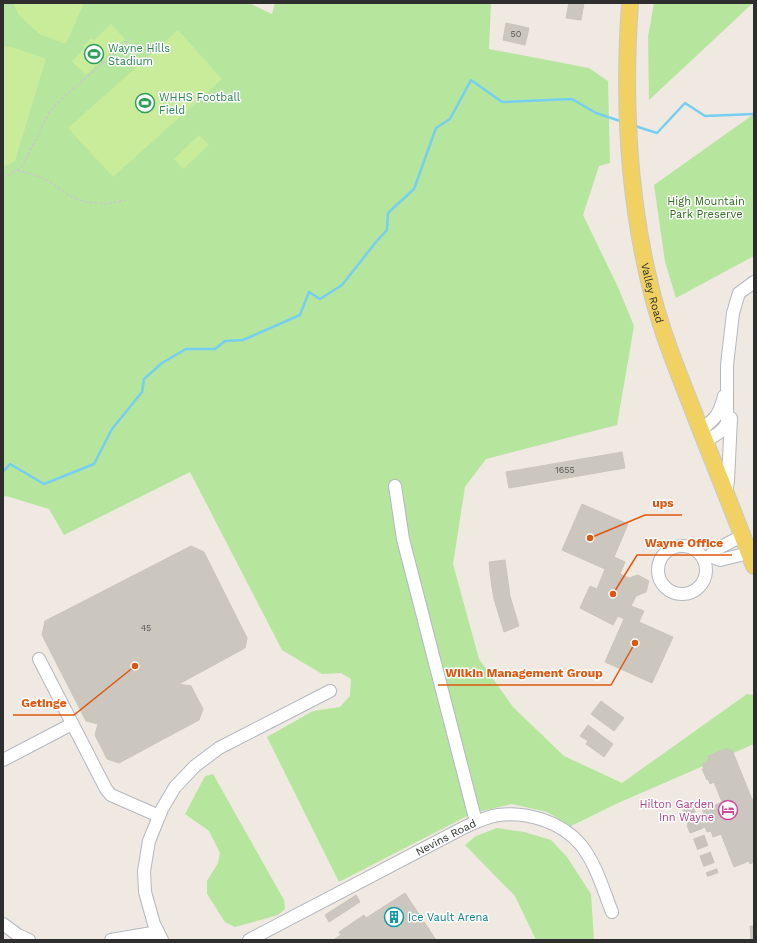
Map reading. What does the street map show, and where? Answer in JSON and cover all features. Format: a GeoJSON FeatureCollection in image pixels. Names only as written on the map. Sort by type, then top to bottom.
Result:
{"type":"FeatureCollection","features":[{"type":"Feature","properties":{"kind":"main road","name":"Valley Road"},"geometry":{"type":"LineString","coordinates":[[630,3],[628,36],[629,155],[638,225],[647,272],[664,334],[677,371],[749,549]]}},
{"type":"Feature","properties":{"kind":"street"},"geometry":{"type":"LineString","coordinates":[[726,495],[732,412],[727,385],[727,365],[733,313],[740,293],[754,282]]}},
{"type":"Feature","properties":{"kind":"street"},"geometry":{"type":"LineString","coordinates":[[703,436],[719,413],[727,385]]}},
{"type":"Feature","properties":{"kind":"street"},"geometry":{"type":"LineString","coordinates":[[395,486],[403,539],[476,822]]}},
{"type":"Feature","properties":{"kind":"street"},"geometry":{"type":"LineString","coordinates":[[749,549],[720,560],[707,557],[715,550],[749,549]]}},
{"type":"Feature","properties":{"kind":"street"},"geometry":{"type":"LineString","coordinates":[[38,660],[106,789],[111,794],[159,816]]}},
{"type":"Feature","properties":{"kind":"street"},"geometry":{"type":"LineString","coordinates":[[111,940],[160,936],[145,892],[144,871],[149,841],[162,809],[175,787],[195,766],[219,748],[330,691]]}},
{"type":"Feature","properties":{"kind":"street"},"geometry":{"type":"LineString","coordinates":[[3,760],[72,724]]}},
{"type":"Feature","properties":{"kind":"street","name":"Nevins Road"},"geometry":{"type":"LineString","coordinates":[[249,940],[476,822],[497,815],[516,814],[535,817],[554,824],[581,844],[593,864],[612,912]]}},
{"type":"Feature","properties":{"kind":"street"},"geometry":{"type":"LineString","coordinates":[[3,924],[18,935],[29,940]]}},
{"type":"Feature","properties":{"kind":"path"},"geometry":{"type":"LineString","coordinates":[[3,176],[9,175],[22,167],[30,154],[50,111],[130,39]]}},
{"type":"Feature","properties":{"kind":"path"},"geometry":{"type":"LineString","coordinates":[[17,170],[44,178],[72,197],[86,202],[106,204],[126,200]]}},
{"type":"Feature","properties":{"kind":"green space"},"geometry":{"type":"Polygon","coordinates":[[[3,3],[249,3],[272,14],[275,3],[491,3],[489,49],[589,68],[608,81],[610,163],[599,166],[583,215],[618,287],[634,326],[617,425],[486,459],[465,487],[453,564],[479,659],[513,707],[564,756],[622,783],[747,694],[754,695],[754,744],[618,803],[571,826],[547,812],[512,804],[473,813],[339,882],[267,737],[313,711],[340,707],[350,696],[351,679],[341,673],[322,674],[282,650],[190,472],[64,535],[49,509],[6,496],[3,497],[3,3]]]}},
{"type":"Feature","properties":{"kind":"green space"},"geometry":{"type":"Polygon","coordinates":[[[13,3],[84,3],[66,44],[39,34],[18,14],[13,3]]]}},
{"type":"Feature","properties":{"kind":"green space"},"geometry":{"type":"Polygon","coordinates":[[[654,3],[753,3],[649,100],[648,37],[654,3]]]}},
{"type":"Feature","properties":{"kind":"green space","name":"Wayne Hills Stadium"},"geometry":{"type":"Polygon","coordinates":[[[111,24],[125,39],[86,75],[72,61],[85,48],[83,46],[91,38],[94,40],[111,24]]]}},
{"type":"Feature","properties":{"kind":"green space","name":"WHHS Football Field"},"geometry":{"type":"Polygon","coordinates":[[[178,30],[222,79],[113,177],[68,128],[178,30]]]}},
{"type":"Feature","properties":{"kind":"green space"},"geometry":{"type":"Polygon","coordinates":[[[3,46],[15,48],[46,59],[15,161],[3,167],[3,46]]]}},
{"type":"Feature","properties":{"kind":"green space","name":"High Mountain Park Preserve"},"geometry":{"type":"Polygon","coordinates":[[[754,114],[754,256],[676,298],[665,262],[654,185],[754,114]]]}},
{"type":"Feature","properties":{"kind":"green space"},"geometry":{"type":"Polygon","coordinates":[[[199,135],[209,145],[183,169],[174,159],[199,135]]]}},
{"type":"Feature","properties":{"kind":"green space"},"geometry":{"type":"Polygon","coordinates":[[[213,774],[284,900],[285,909],[278,915],[235,927],[225,922],[207,894],[207,881],[218,863],[220,853],[209,831],[185,814],[205,776],[213,774]]]}},
{"type":"Feature","properties":{"kind":"green space"},"geometry":{"type":"Polygon","coordinates":[[[497,828],[524,832],[551,840],[567,857],[591,894],[594,940],[536,940],[515,896],[465,845],[476,836],[497,828]]]}},
{"type":"Feature","properties":{"kind":"building"},"geometry":{"type":"Polygon","coordinates":[[[569,3],[584,3],[581,20],[566,18],[569,3]]]}},
{"type":"Feature","properties":{"kind":"building"},"geometry":{"type":"Polygon","coordinates":[[[506,23],[529,28],[525,45],[503,40],[506,23]]]}},
{"type":"Feature","properties":{"kind":"building"},"geometry":{"type":"Polygon","coordinates":[[[622,452],[625,468],[509,488],[506,472],[622,452]]]}},
{"type":"Feature","properties":{"kind":"building"},"geometry":{"type":"Polygon","coordinates":[[[582,504],[628,524],[614,557],[625,562],[620,574],[629,578],[638,575],[649,581],[646,592],[636,596],[631,606],[644,611],[639,622],[673,637],[652,683],[605,662],[624,619],[618,616],[613,625],[580,608],[590,586],[597,589],[605,569],[562,550],[582,504]]]}},
{"type":"Feature","properties":{"kind":"building"},"geometry":{"type":"Polygon","coordinates":[[[191,546],[204,552],[247,638],[245,648],[179,684],[191,686],[203,709],[199,720],[119,763],[107,759],[95,735],[98,724],[86,721],[42,635],[45,621],[191,546]]]}},
{"type":"Feature","properties":{"kind":"building"},"geometry":{"type":"Polygon","coordinates":[[[505,560],[510,596],[519,626],[504,632],[494,599],[489,562],[505,560]]]}},
{"type":"Feature","properties":{"kind":"building"},"geometry":{"type":"Polygon","coordinates":[[[601,701],[624,718],[614,731],[591,714],[601,701]]]}},
{"type":"Feature","properties":{"kind":"building"},"geometry":{"type":"Polygon","coordinates":[[[588,725],[613,744],[604,757],[586,744],[588,741],[580,736],[588,725]]]}},
{"type":"Feature","properties":{"kind":"building","name":"Hilton Garden Inn Wayne"},"geometry":{"type":"Polygon","coordinates":[[[728,748],[729,751],[732,750],[754,804],[754,862],[750,864],[749,861],[734,867],[721,834],[713,837],[711,831],[707,832],[705,827],[690,833],[687,825],[702,819],[700,814],[704,813],[701,806],[711,802],[713,806],[722,802],[714,782],[710,784],[708,779],[707,780],[702,769],[704,769],[702,764],[708,762],[708,756],[728,748]]]}},
{"type":"Feature","properties":{"kind":"building","name":"Ice Vault Arena"},"geometry":{"type":"Polygon","coordinates":[[[405,893],[436,940],[333,940],[341,935],[339,932],[364,915],[366,918],[405,893]]]}},
{"type":"Feature","properties":{"kind":"building"},"geometry":{"type":"Polygon","coordinates":[[[356,895],[360,902],[329,922],[325,915],[356,895]]]}},
{"type":"Feature","properties":{"kind":"building"},"geometry":{"type":"Polygon","coordinates":[[[750,926],[754,926],[754,940],[751,940],[750,926]]]}},
{"type":"Feature","properties":{"kind":"waterway"},"geometry":{"type":"LineString","coordinates":[[3,472],[10,464],[44,484],[94,464],[112,429],[142,392],[144,379],[162,363],[186,349],[215,349],[225,341],[243,340],[300,315],[309,292],[320,299],[342,285],[387,230],[388,213],[414,189],[436,128],[450,119],[471,80],[502,102],[572,99],[596,113],[620,121]]}},
{"type":"Feature","properties":{"kind":"waterway"},"geometry":{"type":"LineString","coordinates":[[635,126],[657,133],[685,103],[705,116],[754,114]]}},
{"type":"Feature","properties":{"kind":"tunnel"},"geometry":{"type":"LineString","coordinates":[[686,803],[713,875]]}},
{"type":"Feature","properties":{"kind":"place","name":"Wayne Hills Stadium"},"geometry":{"type":"Point","coordinates":[94,54]}},
{"type":"Feature","properties":{"kind":"place","name":"WHHS Football Field"},"geometry":{"type":"Point","coordinates":[145,103]}},
{"type":"Feature","properties":{"kind":"place","name":"ups"},"geometry":{"type":"Point","coordinates":[590,538]}},
{"type":"Feature","properties":{"kind":"place","name":"Wayne Office"},"geometry":{"type":"Point","coordinates":[613,594]}},
{"type":"Feature","properties":{"kind":"place","name":"Wilkin Management Group"},"geometry":{"type":"Point","coordinates":[635,643]}},
{"type":"Feature","properties":{"kind":"place","name":"Getinge"},"geometry":{"type":"Point","coordinates":[135,666]}},
{"type":"Feature","properties":{"kind":"place","name":"Hilton Garden Inn Wayne"},"geometry":{"type":"Point","coordinates":[728,810]}},
{"type":"Feature","properties":{"kind":"place","name":"Ice Vault Arena"},"geometry":{"type":"Point","coordinates":[394,917]}}]}
